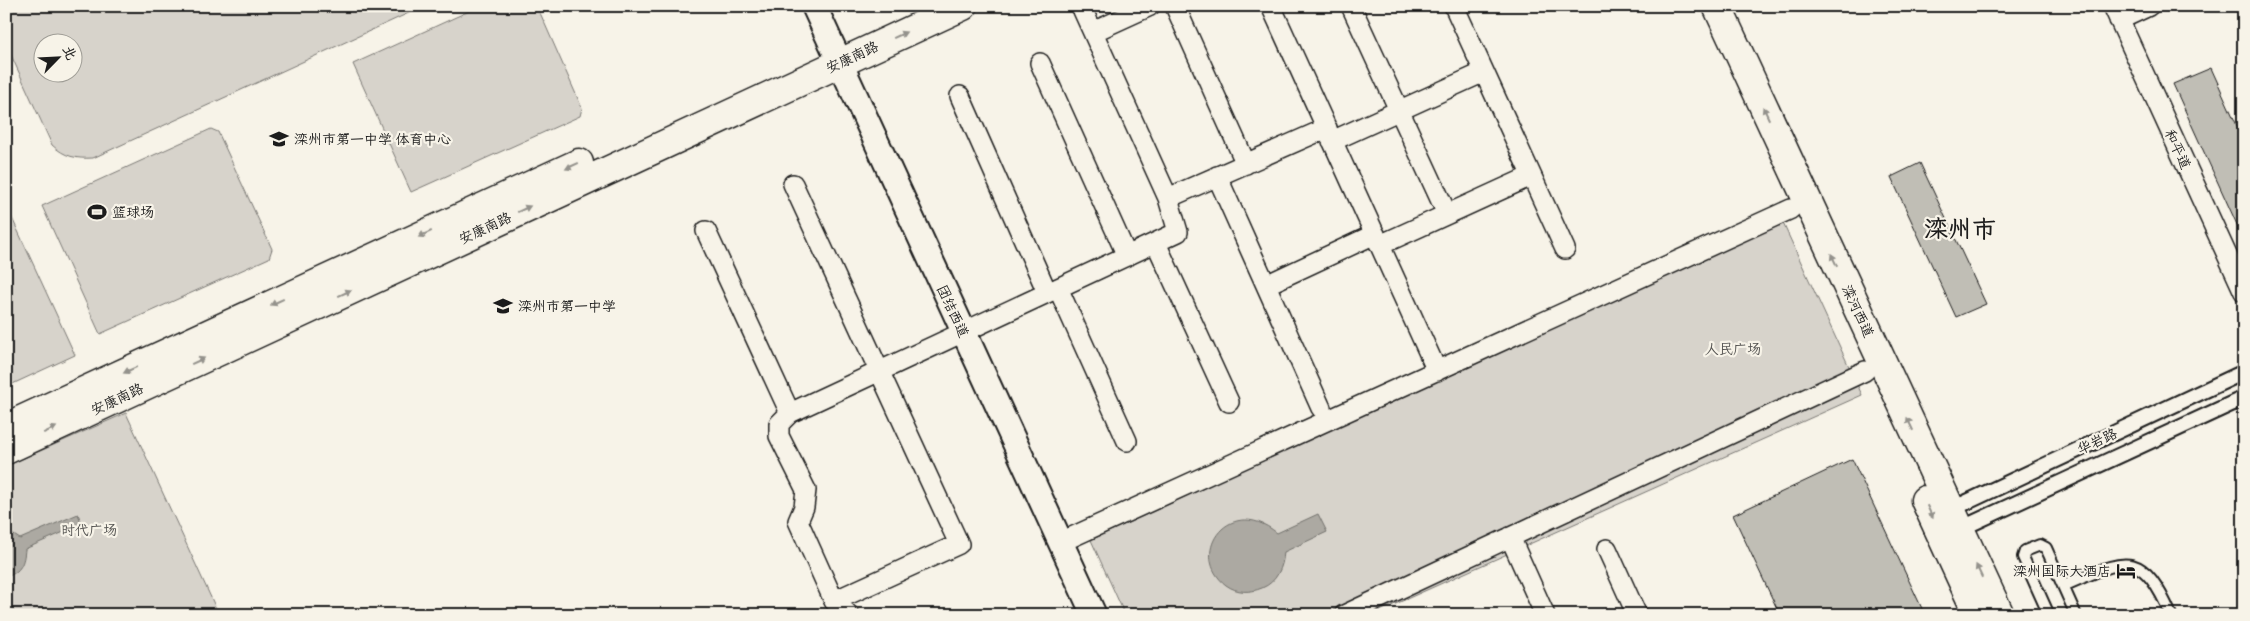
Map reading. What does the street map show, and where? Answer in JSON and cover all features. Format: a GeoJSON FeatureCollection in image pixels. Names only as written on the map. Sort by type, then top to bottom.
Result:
{"type":"FeatureCollection","features":[{"type":"Feature","properties":{"kind":"main road","name":"安康南路"},"geometry":{"type":"LineString","coordinates":[[6,450],[836,54],[918,6]]}},
{"type":"Feature","properties":{"kind":"main road","name":"安康南路"},"geometry":{"type":"LineString","coordinates":[[6,427],[836,54],[963,6]]}},
{"type":"Feature","properties":{"kind":"main road","name":"滦河西道"},"geometry":{"type":"LineString","coordinates":[[1698,6],[1978,615]]}},
{"type":"Feature","properties":{"kind":"main road","name":"滦河西道"},"geometry":{"type":"LineString","coordinates":[[1717,6],[2000,615]]}},
{"type":"Feature","properties":{"kind":"street","name":"团结西道"},"geometry":{"type":"LineString","coordinates":[[814,6],[1094,615]]}},
{"type":"Feature","properties":{"kind":"street"},"geometry":{"type":"LineString","coordinates":[[849,615],[834,602],[798,521],[804,507],[806,490],[780,436],[779,424],[790,413],[880,373],[963,331],[1178,232],[1168,198],[1081,6]]}},
{"type":"Feature","properties":{"kind":"street"},"geometry":{"type":"LineString","coordinates":[[1093,32],[1150,6]]}},
{"type":"Feature","properties":{"kind":"street"},"geometry":{"type":"LineString","coordinates":[[1175,6],[1246,164]]}},
{"type":"Feature","properties":{"kind":"street"},"geometry":{"type":"LineString","coordinates":[[1271,6],[1437,371]]}},
{"type":"Feature","properties":{"kind":"street"},"geometry":{"type":"LineString","coordinates":[[1351,6],[1447,214]]}},
{"type":"Feature","properties":{"kind":"street"},"geometry":{"type":"LineString","coordinates":[[1454,6],[1565,249]]}},
{"type":"Feature","properties":{"kind":"street"},"geometry":{"type":"LineString","coordinates":[[2116,13],[2149,6]]}},
{"type":"Feature","properties":{"kind":"street","name":"和平道"},"geometry":{"type":"LineString","coordinates":[[2116,13],[2244,292]]}},
{"type":"Feature","properties":{"kind":"street"},"geometry":{"type":"LineString","coordinates":[[1040,63],[1127,256]]}},
{"type":"Feature","properties":{"kind":"street"},"geometry":{"type":"LineString","coordinates":[[1168,198],[1246,164],[1399,111],[1484,72]]}},
{"type":"Feature","properties":{"kind":"street"},"geometry":{"type":"LineString","coordinates":[[960,96],[1052,290],[1127,440]]}},
{"type":"Feature","properties":{"kind":"street"},"geometry":{"type":"LineString","coordinates":[[1217,176],[1321,408]]}},
{"type":"Feature","properties":{"kind":"street"},"geometry":{"type":"LineString","coordinates":[[1266,285],[1447,214],[1532,176]]}},
{"type":"Feature","properties":{"kind":"street"},"geometry":{"type":"LineString","coordinates":[[793,184],[959,544],[834,602]]}},
{"type":"Feature","properties":{"kind":"street"},"geometry":{"type":"LineString","coordinates":[[1061,542],[1791,209]]}},
{"type":"Feature","properties":{"kind":"street"},"geometry":{"type":"LineString","coordinates":[[706,231],[790,413]]}},
{"type":"Feature","properties":{"kind":"street"},"geometry":{"type":"LineString","coordinates":[[1156,243],[1229,402]]}},
{"type":"Feature","properties":{"kind":"street"},"geometry":{"type":"LineString","coordinates":[[1344,615],[1866,371]]}},
{"type":"Feature","properties":{"kind":"street","name":"华岩路"},"geometry":{"type":"LineString","coordinates":[[1955,520],[2244,372]]}},
{"type":"Feature","properties":{"kind":"street","name":"华岩路"},"geometry":{"type":"LineString","coordinates":[[1955,520],[2244,398]]}},
{"type":"Feature","properties":{"kind":"street"},"geometry":{"type":"LineString","coordinates":[[1510,537],[1545,615]]}},
{"type":"Feature","properties":{"kind":"street"},"geometry":{"type":"LineString","coordinates":[[1607,549],[1637,615]]}},
{"type":"Feature","properties":{"kind":"lane"},"geometry":{"type":"LineString","coordinates":[[2049,615],[2023,557],[2025,551],[2040,545],[2046,548],[2076,615]]}},
{"type":"Feature","properties":{"kind":"lane"},"geometry":{"type":"LineString","coordinates":[[2063,586],[2115,564],[2132,564],[2150,575],[2161,592],[2171,615]]}},
{"type":"Feature","properties":{"kind":"green space"},"geometry":{"type":"Polygon","coordinates":[[[6,6],[424,6],[93,158],[71,156],[52,145],[6,44],[6,6]]]}},
{"type":"Feature","properties":{"kind":"green space"},"geometry":{"type":"Polygon","coordinates":[[[480,6],[537,6],[582,108],[580,116],[411,192],[353,64],[480,6]]]}},
{"type":"Feature","properties":{"kind":"green space"},"geometry":{"type":"Polygon","coordinates":[[[211,129],[218,132],[272,249],[269,258],[100,334],[42,206],[211,129]]]}},
{"type":"Feature","properties":{"kind":"green space"},"geometry":{"type":"Polygon","coordinates":[[[6,205],[75,355],[6,387],[6,205]]]}},
{"type":"Feature","properties":{"kind":"green space","name":"人民广场"},"geometry":{"type":"Polygon","coordinates":[[[1782,221],[1862,395],[1371,615],[1125,615],[1091,540],[1782,221]]]}},
{"type":"Feature","properties":{"kind":"green space","name":"时代广场"},"geometry":{"type":"Polygon","coordinates":[[[126,413],[219,615],[6,615],[6,466],[126,413]]]}},
{"type":"Feature","properties":{"kind":"shaded area"},"geometry":{"type":"Polygon","coordinates":[[[78,514],[82,524],[25,549],[21,566],[6,577],[6,530],[20,539],[78,514]]]}},
{"type":"Feature","properties":{"kind":"shaded area"},"geometry":{"type":"Polygon","coordinates":[[[1318,514],[1327,532],[1284,552],[1282,563],[1275,578],[1262,588],[1253,591],[1239,591],[1226,585],[1215,573],[1211,559],[1212,545],[1218,533],[1229,524],[1243,520],[1259,523],[1277,533],[1318,514]]]}},
{"type":"Feature","properties":{"kind":"building"},"geometry":{"type":"Polygon","coordinates":[[[2211,68],[2244,141],[2244,240],[2173,84],[2211,68]]]}},
{"type":"Feature","properties":{"kind":"building"},"geometry":{"type":"Polygon","coordinates":[[[1920,163],[1986,304],[1956,317],[1891,177],[1920,163]]]}},
{"type":"Feature","properties":{"kind":"building"},"geometry":{"type":"Polygon","coordinates":[[[1852,459],[1925,615],[1780,615],[1733,515],[1852,459]]]}},
{"type":"Feature","properties":{"kind":"place","name":"滦州市第一中学 体育中心"},"geometry":{"type":"Point","coordinates":[279,139]}},
{"type":"Feature","properties":{"kind":"place","name":"篮球场"},"geometry":{"type":"Point","coordinates":[97,212]}},
{"type":"Feature","properties":{"kind":"place","name":"滦州市第一中学"},"geometry":{"type":"Point","coordinates":[503,306]}},
{"type":"Feature","properties":{"kind":"place","name":"滦州国际大酒店"},"geometry":{"type":"Point","coordinates":[2126,571]}},
{"type":"Feature","properties":{"kind":"district","name":"滦州市"},"geometry":{"type":"Point","coordinates":[1960,229]}}]}
